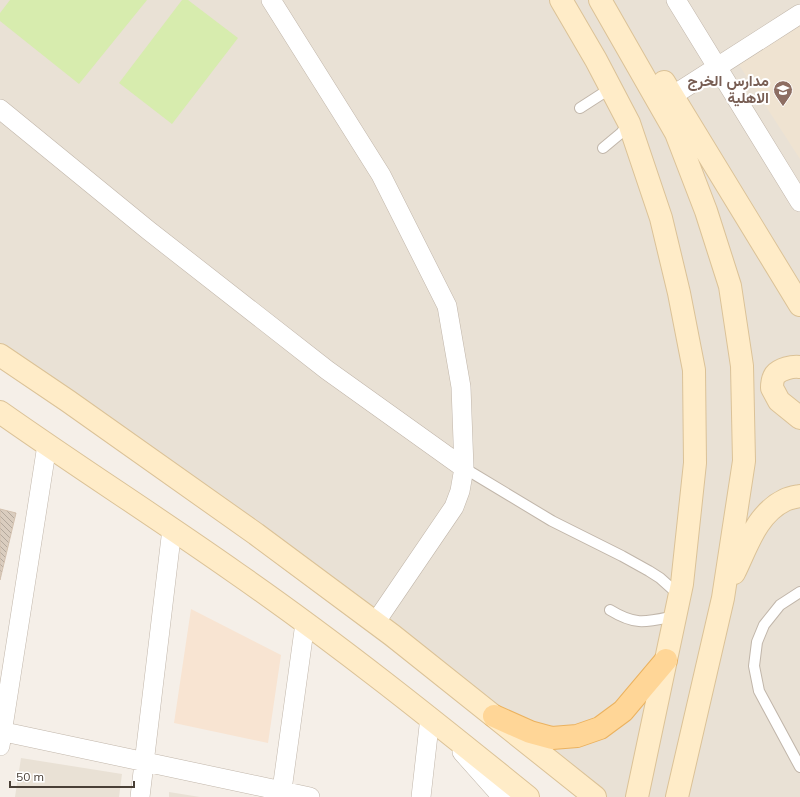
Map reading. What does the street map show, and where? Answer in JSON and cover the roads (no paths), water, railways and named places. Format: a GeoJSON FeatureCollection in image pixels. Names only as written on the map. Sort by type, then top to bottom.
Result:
{"type":"FeatureCollection","features":[{"type":"Feature","properties":{"kind":"main road"},"geometry":{"type":"LineString","coordinates":[[561,0],[596,60],[629,123],[660,218],[679,293],[694,370],[695,463],[680,595],[637,797]]}},
{"type":"Feature","properties":{"kind":"main road"},"geometry":{"type":"LineString","coordinates":[[600,0],[676,133],[706,211],[730,286],[742,366],[744,461],[723,598],[677,797]]}},
{"type":"Feature","properties":{"kind":"main road"},"geometry":{"type":"LineString","coordinates":[[613,0],[800,305]]}},
{"type":"Feature","properties":{"kind":"main road"},"geometry":{"type":"LineString","coordinates":[[0,355],[68,401],[250,530],[375,623],[595,797]]}},
{"type":"Feature","properties":{"kind":"main road"},"geometry":{"type":"LineString","coordinates":[[800,367],[796,366],[781,370],[774,376],[772,388],[779,401],[800,418]]}},
{"type":"Feature","properties":{"kind":"main road"},"geometry":{"type":"LineString","coordinates":[[0,412],[236,573],[305,623],[430,717],[528,797]]}},
{"type":"Feature","properties":{"kind":"main road"},"geometry":{"type":"LineString","coordinates":[[723,598],[755,529],[767,512],[785,500],[800,496]]}},
{"type":"Feature","properties":{"kind":"main road"},"geometry":{"type":"LineString","coordinates":[[494,716],[530,732],[552,738],[577,736],[600,728],[622,711],[666,660]]}},
{"type":"Feature","properties":{"kind":"main road"},"geometry":{"type":"LineString","coordinates":[[690,742],[693,797]]}},
{"type":"Feature","properties":{"kind":"street"},"geometry":{"type":"LineString","coordinates":[[271,0],[381,175],[447,306],[462,387],[464,468],[460,491],[454,507],[375,623]]}},
{"type":"Feature","properties":{"kind":"street"},"geometry":{"type":"LineString","coordinates":[[676,0],[800,202]]}},
{"type":"Feature","properties":{"kind":"street"},"geometry":{"type":"LineString","coordinates":[[672,96],[800,14]]}},
{"type":"Feature","properties":{"kind":"street"},"geometry":{"type":"LineString","coordinates":[[0,109],[148,230],[327,370],[464,468]]}},
{"type":"Feature","properties":{"kind":"street"},"geometry":{"type":"LineString","coordinates":[[47,445],[1,736],[144,761],[282,794],[310,797]]}},
{"type":"Feature","properties":{"kind":"street"},"geometry":{"type":"LineString","coordinates":[[140,797],[172,529]]}},
{"type":"Feature","properties":{"kind":"street"},"geometry":{"type":"LineString","coordinates":[[282,794],[305,623]]}},
{"type":"Feature","properties":{"kind":"street"},"geometry":{"type":"LineString","coordinates":[[421,797],[430,717]]}},
{"type":"Feature","properties":{"kind":"street"},"geometry":{"type":"LineString","coordinates":[[430,717],[502,797]]}},
{"type":"Feature","properties":{"kind":"lane"},"geometry":{"type":"LineString","coordinates":[[580,108],[611,88]]}},
{"type":"Feature","properties":{"kind":"lane"},"geometry":{"type":"LineString","coordinates":[[603,148],[621,133],[629,123]]}},
{"type":"Feature","properties":{"kind":"lane"},"geometry":{"type":"LineString","coordinates":[[464,468],[552,521],[622,556],[660,578],[680,595]]}},
{"type":"Feature","properties":{"kind":"lane"},"geometry":{"type":"LineString","coordinates":[[800,592],[780,605],[764,626],[758,642],[754,666],[759,691],[800,768]]}},
{"type":"Feature","properties":{"kind":"lane"},"geometry":{"type":"LineString","coordinates":[[610,610],[621,617],[635,622],[647,622],[675,616]]}},
{"type":"Feature","properties":{"kind":"place","name":"مدارس الخرج الاهلية"},"geometry":{"type":"Point","coordinates":[783,107]}}]}
